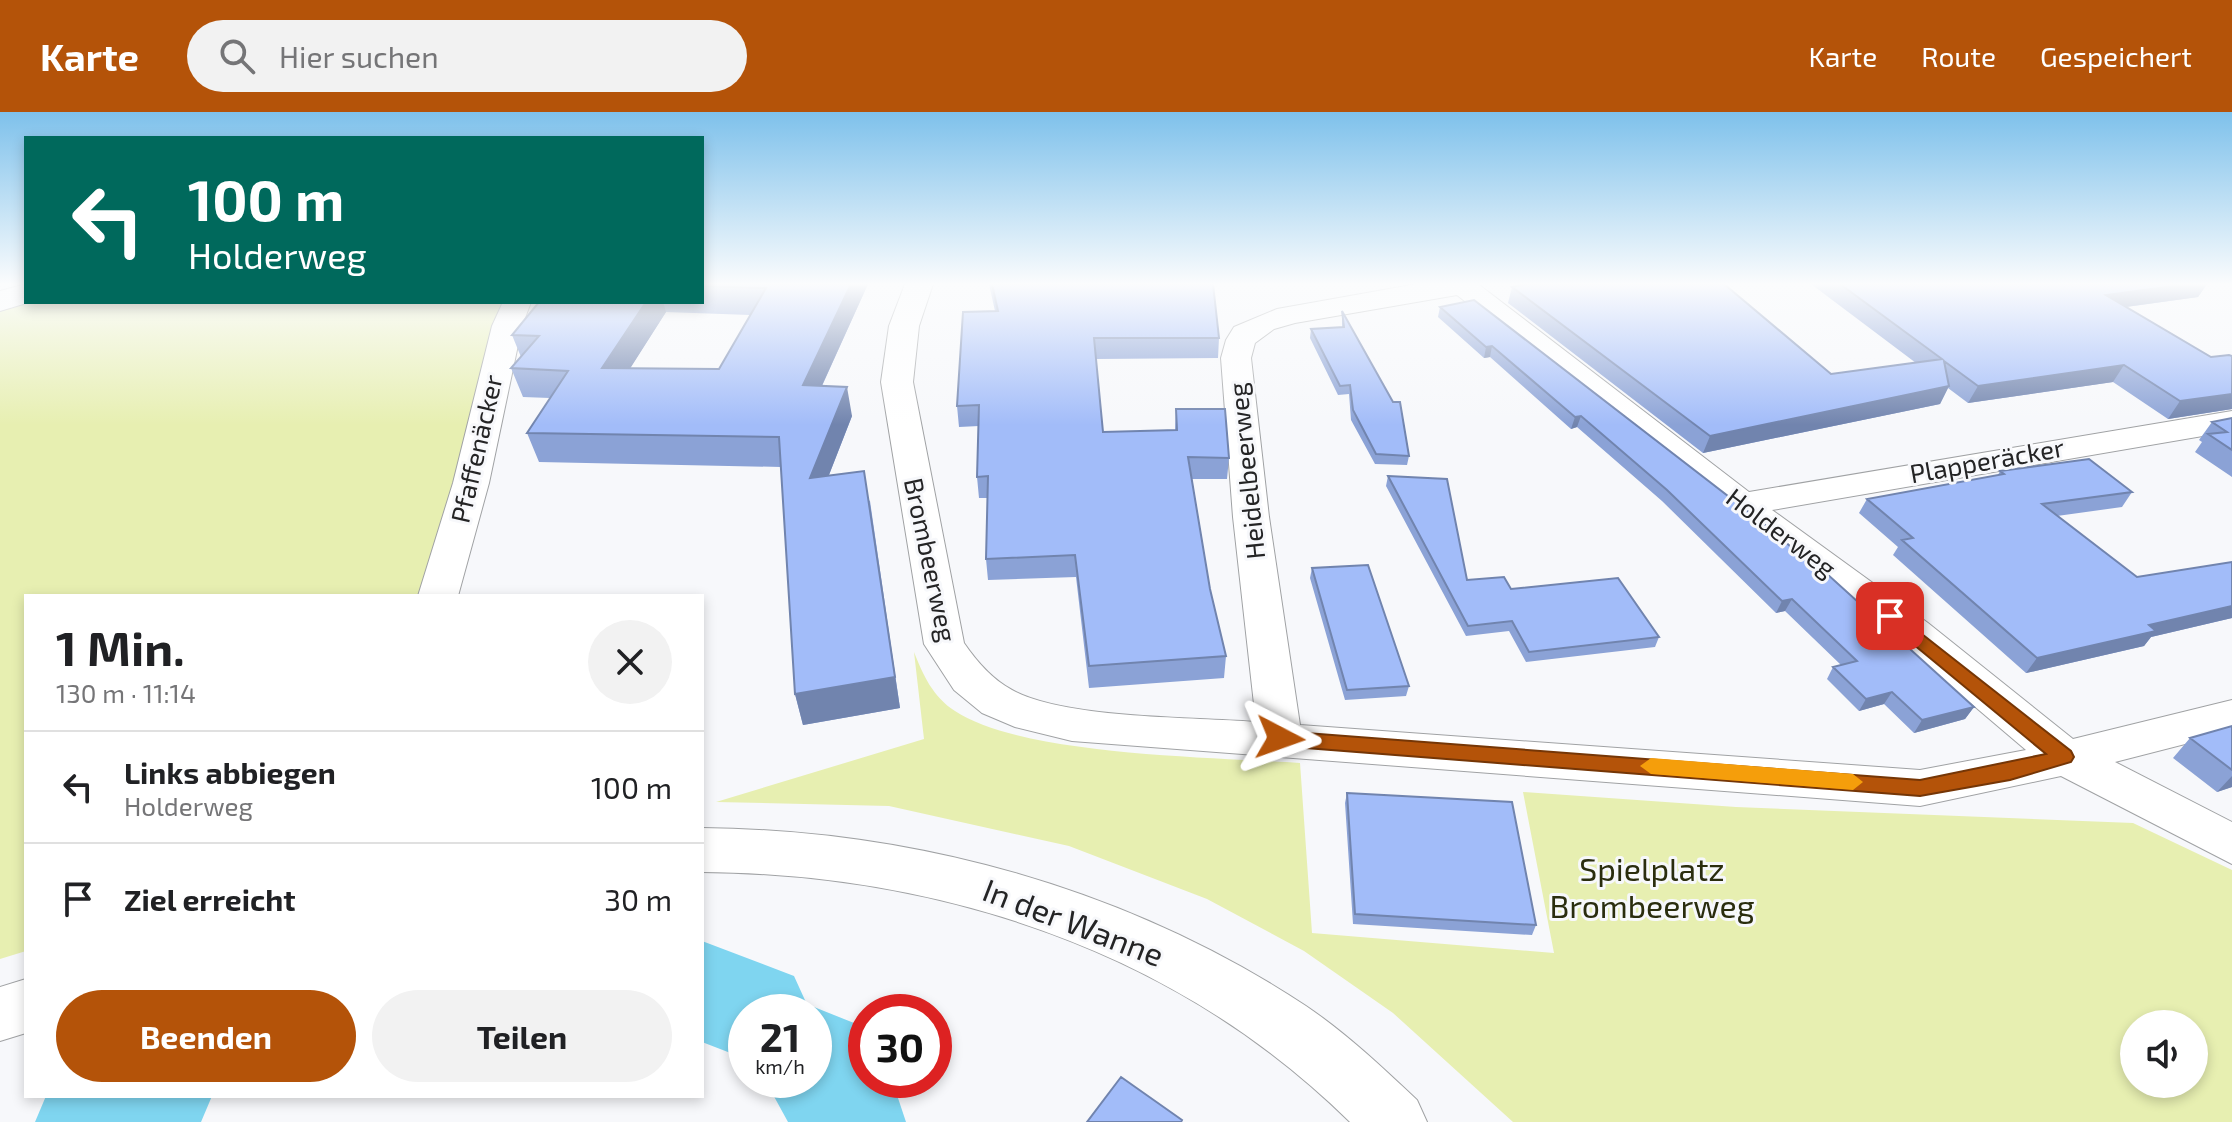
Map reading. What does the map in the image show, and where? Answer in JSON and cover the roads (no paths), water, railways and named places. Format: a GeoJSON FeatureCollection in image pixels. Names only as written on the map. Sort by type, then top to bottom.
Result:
{"type":"FeatureCollection","features":[{"type":"Feature","properties":{"kind":"street","name":"Pfaffenäcker"},"geometry":{"type":"LineString","coordinates":[[439,594],[471,483],[506,331]]}},
{"type":"Feature","properties":{"kind":"street","name":"Brombeerweg"},"geometry":{"type":"LineString","coordinates":[[904,331],[898,397],[944,644],[961,675],[994,702],[1030,717],[1072,725],[1280,738],[1920,788],[2010,772],[2232,716]]}},
{"type":"Feature","properties":{"kind":"street","name":"Heidelbeerweg"},"geometry":{"type":"LineString","coordinates":[[1248,331],[1238,343],[1236,358],[1251,517],[1280,738]]}},
{"type":"Feature","properties":{"kind":"street","name":"Holderweg"},"geometry":{"type":"LineString","coordinates":[[1521,331],[1742,504],[1914,633],[2064,757],[2232,844]]}},
{"type":"Feature","properties":{"kind":"street","name":"Plapperäcker"},"geometry":{"type":"LineString","coordinates":[[1742,504],[2232,421]]}},
{"type":"Feature","properties":{"kind":"street","name":"In der Wanne"},"geometry":{"type":"LineString","coordinates":[[704,850],[816,852],[885,862],[972,883],[1122,937],[1197,972],[1286,1027],[1395,1122]]}},
{"type":"Feature","properties":{"kind":"street"},"geometry":{"type":"LineString","coordinates":[[0,1014],[24,1007]]}},
{"type":"Feature","properties":{"kind":"waterway"},"geometry":{"type":"LineString","coordinates":[[704,991],[728,1001]]}},
{"type":"Feature","properties":{"kind":"waterway"},"geometry":{"type":"LineString","coordinates":[[832,1081],[837,1086],[847,1122]]}},
{"type":"Feature","properties":{"kind":"waterway"},"geometry":{"type":"LineString","coordinates":[[94,1122],[149,1098]]}},
{"type":"Feature","properties":{"kind":"park label","name":"Spielplatz Brombeerweg"},"geometry":{"type":"Point","coordinates":[1652,888]}}]}
